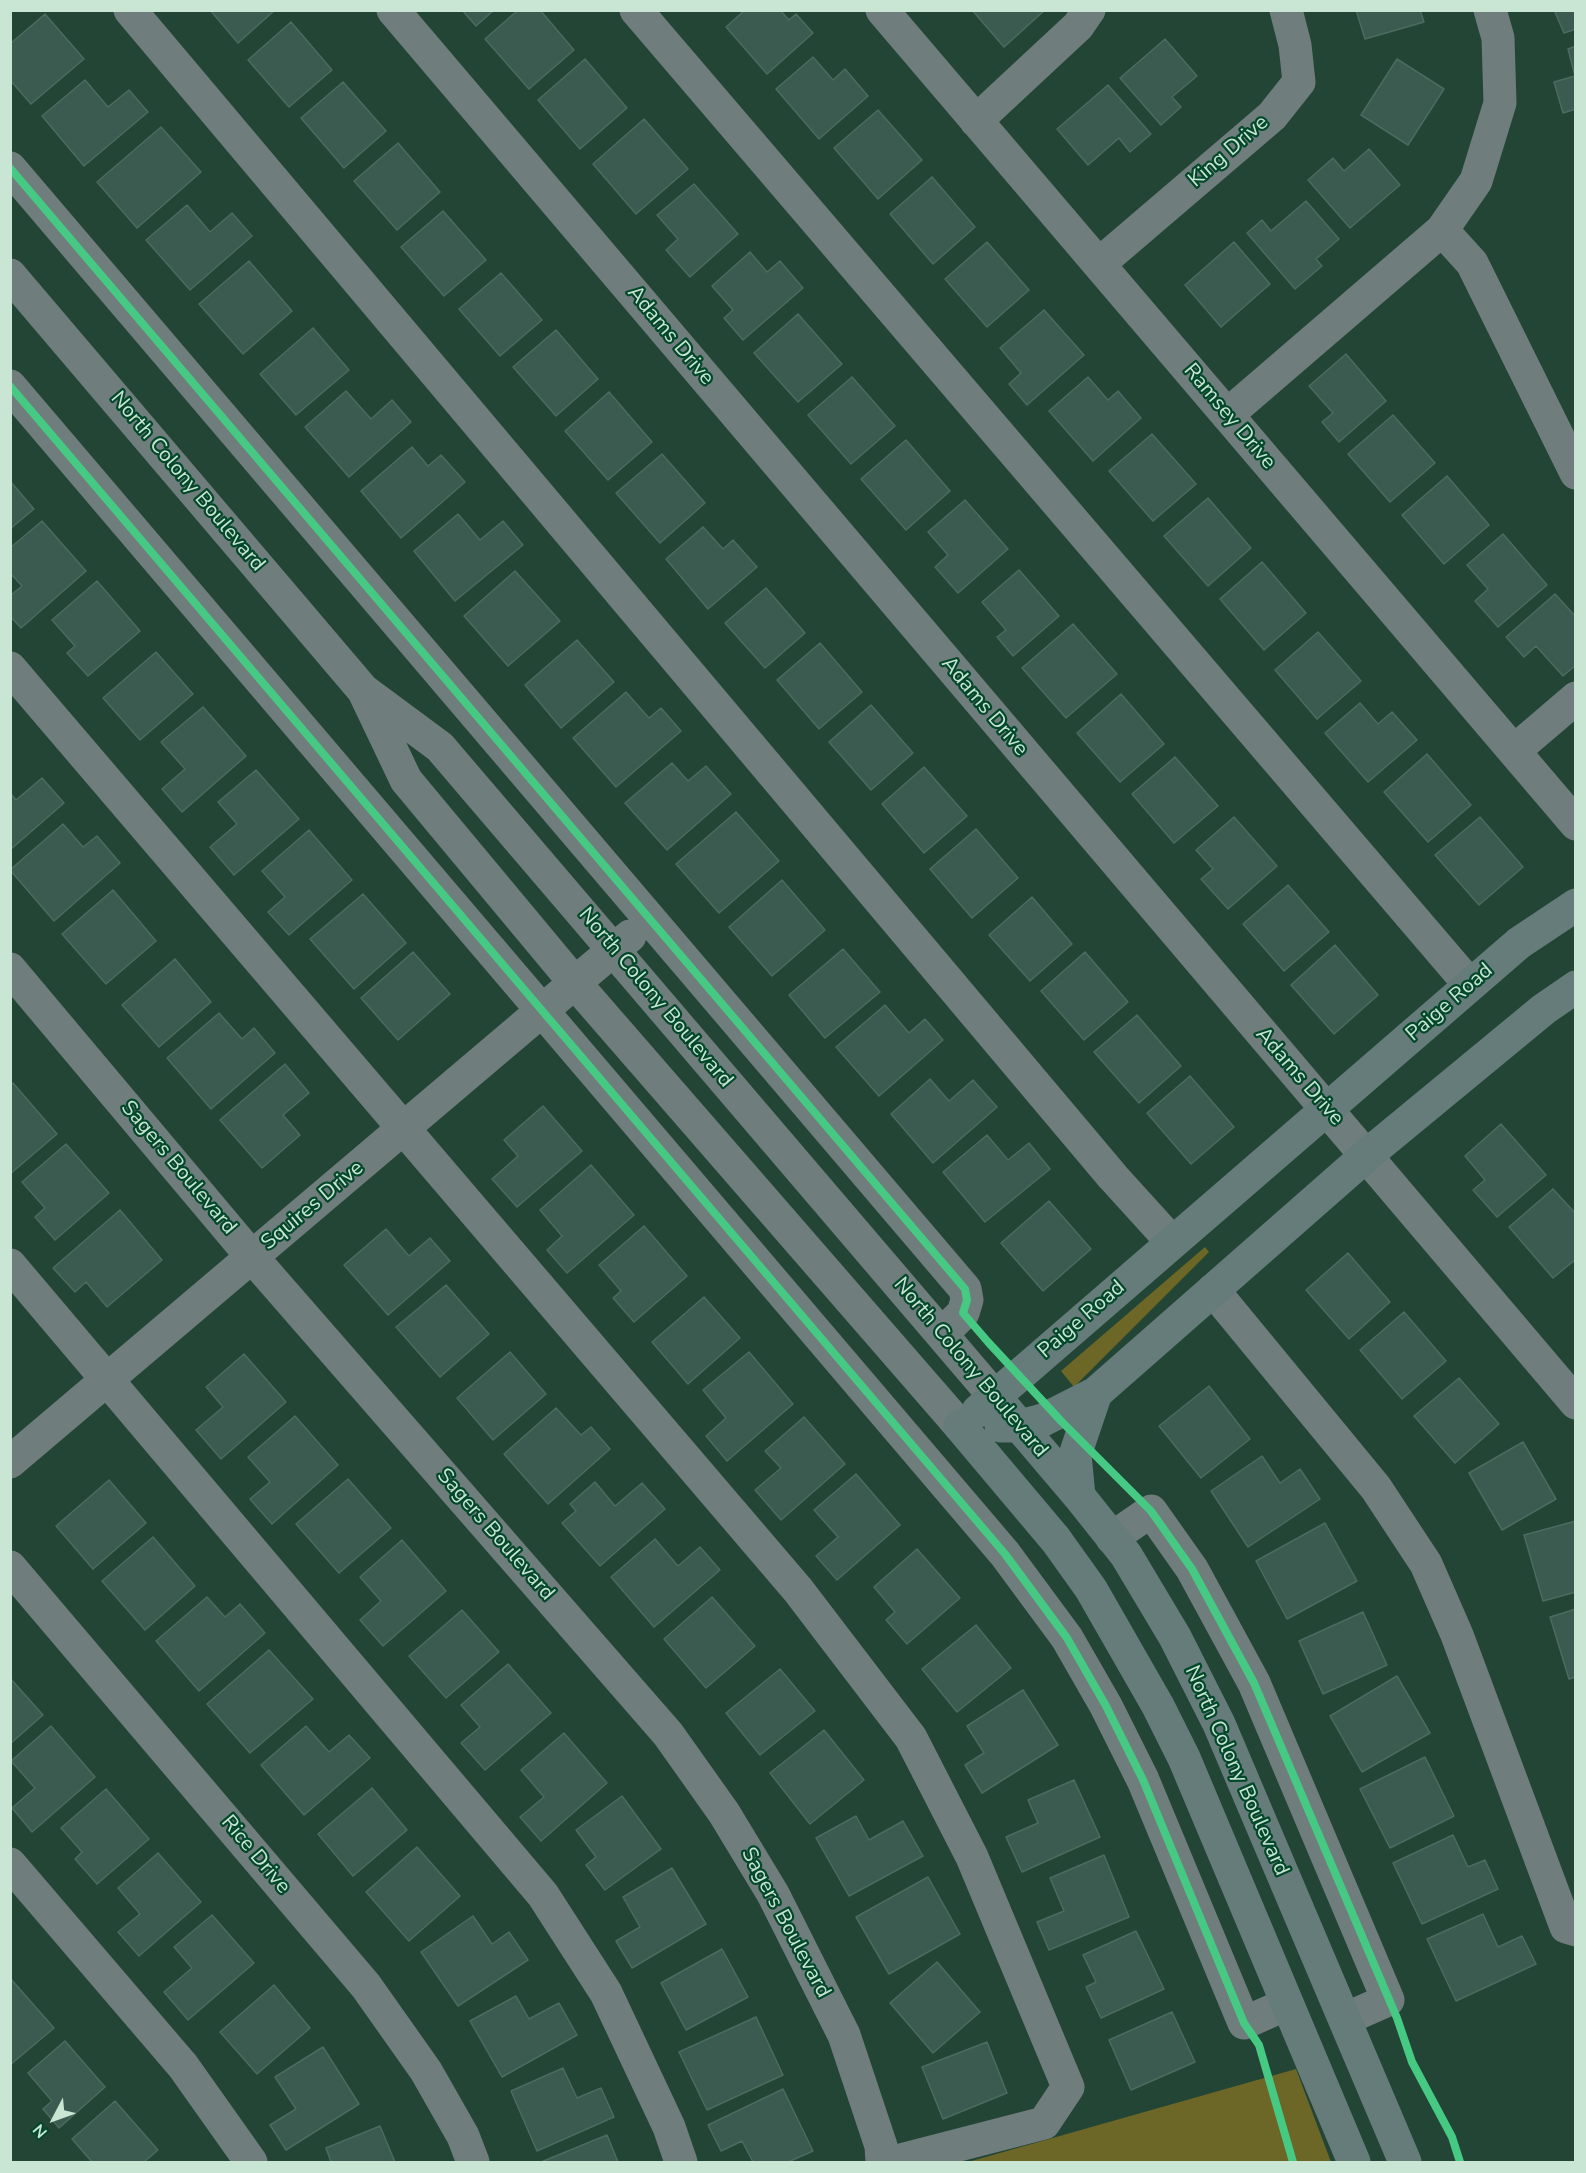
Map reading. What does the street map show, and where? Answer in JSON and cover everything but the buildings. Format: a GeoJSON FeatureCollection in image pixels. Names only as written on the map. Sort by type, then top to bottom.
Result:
{"type":"FeatureCollection","features":[{"type":"Feature","properties":{"kind":"main road","name":"Paige Road"},"geometry":{"type":"LineString","coordinates":[[960,1426],[1519,943],[1575,905]]}},
{"type":"Feature","properties":{"kind":"main road"},"geometry":{"type":"LineString","coordinates":[[960,1426],[1020,1426],[1043,1420],[1096,1393],[1367,1155],[1544,1009],[1575,987]]}},
{"type":"Feature","properties":{"kind":"main road"},"geometry":{"type":"LineString","coordinates":[[1079,1496],[1075,1455],[1096,1393]]}},
{"type":"Feature","properties":{"kind":"main road","name":"North Colony Boulevard"},"geometry":{"type":"LineString","coordinates":[[994,1397],[1112,1538],[1175,1637],[1219,1725],[1405,2163]]}},
{"type":"Feature","properties":{"kind":"main road","name":"North Colony Boulevard"},"geometry":{"type":"LineString","coordinates":[[960,1426],[1056,1540],[1091,1589],[1127,1646],[1184,1758],[1354,2163]]}},
{"type":"Feature","properties":{"kind":"street"},"geometry":{"type":"LineString","coordinates":[[130,10],[1113,1177],[1172,1242]]}},
{"type":"Feature","properties":{"kind":"street","name":"Adams Drive"},"geometry":{"type":"LineString","coordinates":[[393,10],[1367,1155],[1575,1403]]}},
{"type":"Feature","properties":{"kind":"street"},"geometry":{"type":"LineString","coordinates":[[636,10],[1470,985]]}},
{"type":"Feature","properties":{"kind":"street","name":"Ramsey Drive"},"geometry":{"type":"LineString","coordinates":[[882,10],[1575,824]]}},
{"type":"Feature","properties":{"kind":"street"},"geometry":{"type":"LineString","coordinates":[[976,121],[1078,26],[1089,10]]}},
{"type":"Feature","properties":{"kind":"street","name":"King Drive"},"geometry":{"type":"LineString","coordinates":[[1099,264],[1272,116],[1299,82],[1296,45],[1286,10]]}},
{"type":"Feature","properties":{"kind":"street"},"geometry":{"type":"LineString","coordinates":[[1227,415],[1442,230],[1476,181],[1500,103],[1498,38],[1490,10]]}},
{"type":"Feature","properties":{"kind":"street"},"geometry":{"type":"LineString","coordinates":[[10,168],[965,1289],[967,1300],[963,1313],[942,1335]]}},
{"type":"Feature","properties":{"kind":"street"},"geometry":{"type":"LineString","coordinates":[[1442,230],[1472,262],[1575,473]]}},
{"type":"Feature","properties":{"kind":"street","name":"North Colony Boulevard"},"geometry":{"type":"LineString","coordinates":[[10,275],[363,690],[440,747],[994,1397]]}},
{"type":"Feature","properties":{"kind":"street"},"geometry":{"type":"LineString","coordinates":[[10,386],[540,1011],[1005,1554],[1067,1638],[1106,1706],[1143,1780],[1244,2023],[1287,2004]]}},
{"type":"Feature","properties":{"kind":"street"},"geometry":{"type":"LineString","coordinates":[[10,668],[798,1590],[911,1738],[972,1857],[1068,2088],[1044,2123],[893,2163]]}},
{"type":"Feature","properties":{"kind":"street","name":"North Colony Boulevard"},"geometry":{"type":"LineString","coordinates":[[363,690],[406,780],[575,983],[960,1426]]}},
{"type":"Feature","properties":{"kind":"street"},"geometry":{"type":"LineString","coordinates":[[1514,751],[1575,698]]}},
{"type":"Feature","properties":{"kind":"street","name":"Squires Drive"},"geometry":{"type":"LineString","coordinates":[[10,1462],[650,919]]}},
{"type":"Feature","properties":{"kind":"street","name":"Sagers Boulevard"},"geometry":{"type":"LineString","coordinates":[[10,969],[252,1257],[668,1734],[724,1813],[773,1894],[844,2035],[880,2146],[882,2163]]}},
{"type":"Feature","properties":{"kind":"street"},"geometry":{"type":"LineString","coordinates":[[10,1265],[543,1895],[606,1993],[669,2127],[681,2163]]}},
{"type":"Feature","properties":{"kind":"street"},"geometry":{"type":"LineString","coordinates":[[1213,1290],[1376,1488],[1426,1564],[1457,1635],[1566,1927],[1575,1930]]}},
{"type":"Feature","properties":{"kind":"street"},"geometry":{"type":"LineString","coordinates":[[1112,1538],[1151,1511],[1192,1569],[1254,1683],[1388,2000],[1345,2019]]}},
{"type":"Feature","properties":{"kind":"street","name":"Rice Drive"},"geometry":{"type":"LineString","coordinates":[[10,1567],[366,1986],[426,2071],[463,2136],[472,2163]]}},
{"type":"Feature","properties":{"kind":"street"},"geometry":{"type":"LineString","coordinates":[[10,1864],[183,2066],[251,2163]]}},
{"type":"Feature","properties":{"kind":"shaded area"},"geometry":{"type":"Polygon","coordinates":[[[1205,1247],[1209,1252],[1074,1387],[1061,1371],[1205,1247]]]}},
{"type":"Feature","properties":{"kind":"shaded area"},"geometry":{"type":"Polygon","coordinates":[[[1296,2069],[1331,2162],[968,2162],[1296,2069]]]}},
{"type":"Feature","properties":{"kind":"cycle path"},"geometry":{"type":"LineString","coordinates":[[10,168],[965,1289],[967,1300],[963,1313],[1062,1422],[1151,1511],[1192,1569],[1254,1683],[1397,2018],[1412,2062],[1452,2137],[1460,2162]]}},
{"type":"Feature","properties":{"kind":"cycle path"},"geometry":{"type":"LineString","coordinates":[[10,386],[1005,1554],[1067,1638],[1106,1706],[1143,1780],[1244,2023],[1259,2045],[1293,2162]]}}]}
